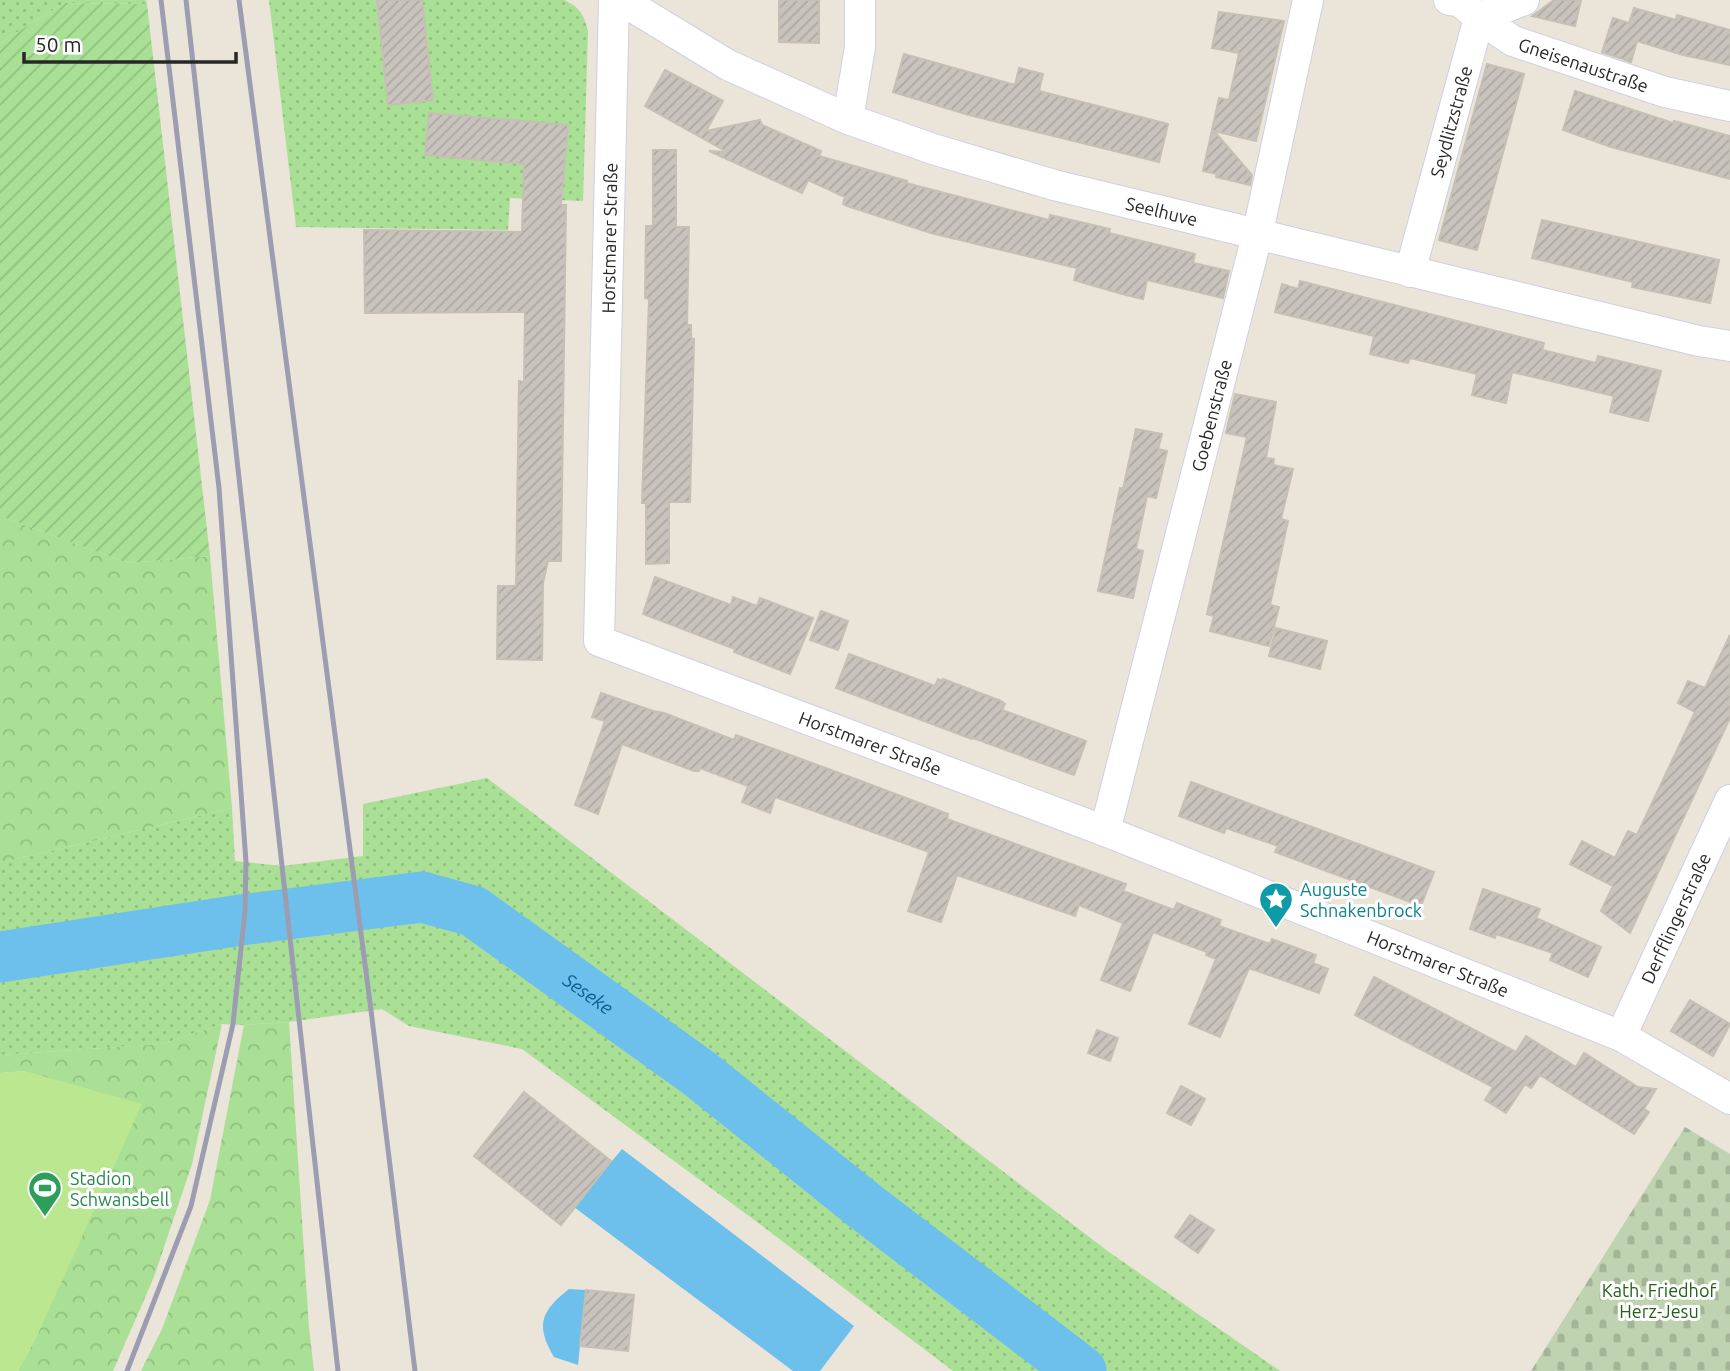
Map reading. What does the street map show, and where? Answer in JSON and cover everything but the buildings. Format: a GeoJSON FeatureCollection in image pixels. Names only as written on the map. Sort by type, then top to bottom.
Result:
{"type":"FeatureCollection","features":[{"type":"Feature","properties":{"kind":"street","name":"Horstmarer Straße"},"geometry":{"type":"LineString","coordinates":[[614,0],[599,641],[1105,831],[1621,1036],[1730,1099]]}},
{"type":"Feature","properties":{"kind":"street","name":"Seelhuve"},"geometry":{"type":"LineString","coordinates":[[621,0],[728,65],[848,119],[933,149],[1054,186],[1699,341],[1730,346]]}},
{"type":"Feature","properties":{"kind":"street"},"geometry":{"type":"LineString","coordinates":[[848,119],[860,47],[860,0]]}},
{"type":"Feature","properties":{"kind":"street","name":"Goebenstraße"},"geometry":{"type":"LineString","coordinates":[[1105,831],[1257,236],[1308,0]]}},
{"type":"Feature","properties":{"kind":"street","name":"Gneisenaustraße"},"geometry":{"type":"LineString","coordinates":[[1449,0],[1460,1],[1479,18],[1513,41],[1665,92],[1730,106]]}},
{"type":"Feature","properties":{"kind":"street"},"geometry":{"type":"LineString","coordinates":[[1479,18],[1524,0]]}},
{"type":"Feature","properties":{"kind":"street","name":"Seydlitzstraße"},"geometry":{"type":"LineString","coordinates":[[1410,272],[1479,18]]}},
{"type":"Feature","properties":{"kind":"street","name":"Derfflingerstraße"},"geometry":{"type":"LineString","coordinates":[[1621,1036],[1730,800]]}},
{"type":"Feature","properties":{"kind":"green space"},"geometry":{"type":"Polygon","coordinates":[[[0,0],[146,0],[147,4],[64,3],[0,43],[0,0]]]}},
{"type":"Feature","properties":{"kind":"green space"},"geometry":{"type":"Polygon","coordinates":[[[269,0],[564,0],[574,6],[583,16],[588,31],[583,201],[510,198],[508,230],[296,227],[269,0]]]}},
{"type":"Feature","properties":{"kind":"green space"},"geometry":{"type":"Polygon","coordinates":[[[64,3],[147,4],[210,556],[128,563],[0,516],[0,43],[64,3]]]}},
{"type":"Feature","properties":{"kind":"green space"},"geometry":{"type":"Polygon","coordinates":[[[0,516],[128,563],[210,556],[232,808],[0,863],[0,516]]]}},
{"type":"Feature","properties":{"kind":"green space"},"geometry":{"type":"Polygon","coordinates":[[[487,778],[1109,1252],[1280,1371],[953,1371],[522,1049],[409,1026],[382,1009],[289,1022],[222,1024],[162,1044],[0,1055],[0,863],[232,808],[235,861],[282,866],[363,856],[363,804],[487,778]]]}},
{"type":"Feature","properties":{"kind":"green space"},"geometry":{"type":"Polygon","coordinates":[[[289,1022],[314,1371],[141,1371],[162,1329],[210,1200],[244,1025],[289,1022]]]}},
{"type":"Feature","properties":{"kind":"green space"},"geometry":{"type":"Polygon","coordinates":[[[222,1024],[192,1164],[154,1277],[113,1371],[18,1371],[39,1332],[25,1071],[0,1073],[0,1055],[162,1044],[222,1024]]]}},
{"type":"Feature","properties":{"kind":"green space","name":"Stadion Schwansbell"},"geometry":{"type":"Polygon","coordinates":[[[25,1071],[142,1104],[37,1336],[18,1371],[0,1371],[0,1073],[25,1071]]]}},
{"type":"Feature","properties":{"kind":"green space","name":"Kath. Friedhof Herz-Jesu"},"geometry":{"type":"Polygon","coordinates":[[[1685,1127],[1730,1154],[1730,1371],[1531,1371],[1685,1127]]]}},
{"type":"Feature","properties":{"kind":"water"},"geometry":{"type":"Polygon","coordinates":[[[622,1149],[854,1326],[820,1371],[793,1371],[574,1207],[622,1149]]]}},
{"type":"Feature","properties":{"kind":"water"},"geometry":{"type":"Polygon","coordinates":[[[569,1289],[586,1290],[578,1365],[554,1357],[544,1336],[544,1319],[547,1312],[569,1289]]]}},
{"type":"Feature","properties":{"kind":"waterway","name":"Seseke"},"geometry":{"type":"LineString","coordinates":[[0,957],[241,920],[422,897],[473,911],[700,1074],[866,1207],[1081,1371]]}},
{"type":"Feature","properties":{"kind":"railway"},"geometry":{"type":"LineString","coordinates":[[127,1371],[191,1206],[233,1024],[245,911],[246,862],[219,488],[161,0]]}},
{"type":"Feature","properties":{"kind":"railway"},"geometry":{"type":"LineString","coordinates":[[186,0],[338,1371]]}},
{"type":"Feature","properties":{"kind":"railway"},"geometry":{"type":"LineString","coordinates":[[239,0],[371,1010],[415,1371]]}},
{"type":"Feature","properties":{"kind":"place","name":"Auguste Schnakenbrock"},"geometry":{"type":"Point","coordinates":[1276,929]}},
{"type":"Feature","properties":{"kind":"place","name":"Stadion Schwansbell"},"geometry":{"type":"Point","coordinates":[45,1218]}}]}
